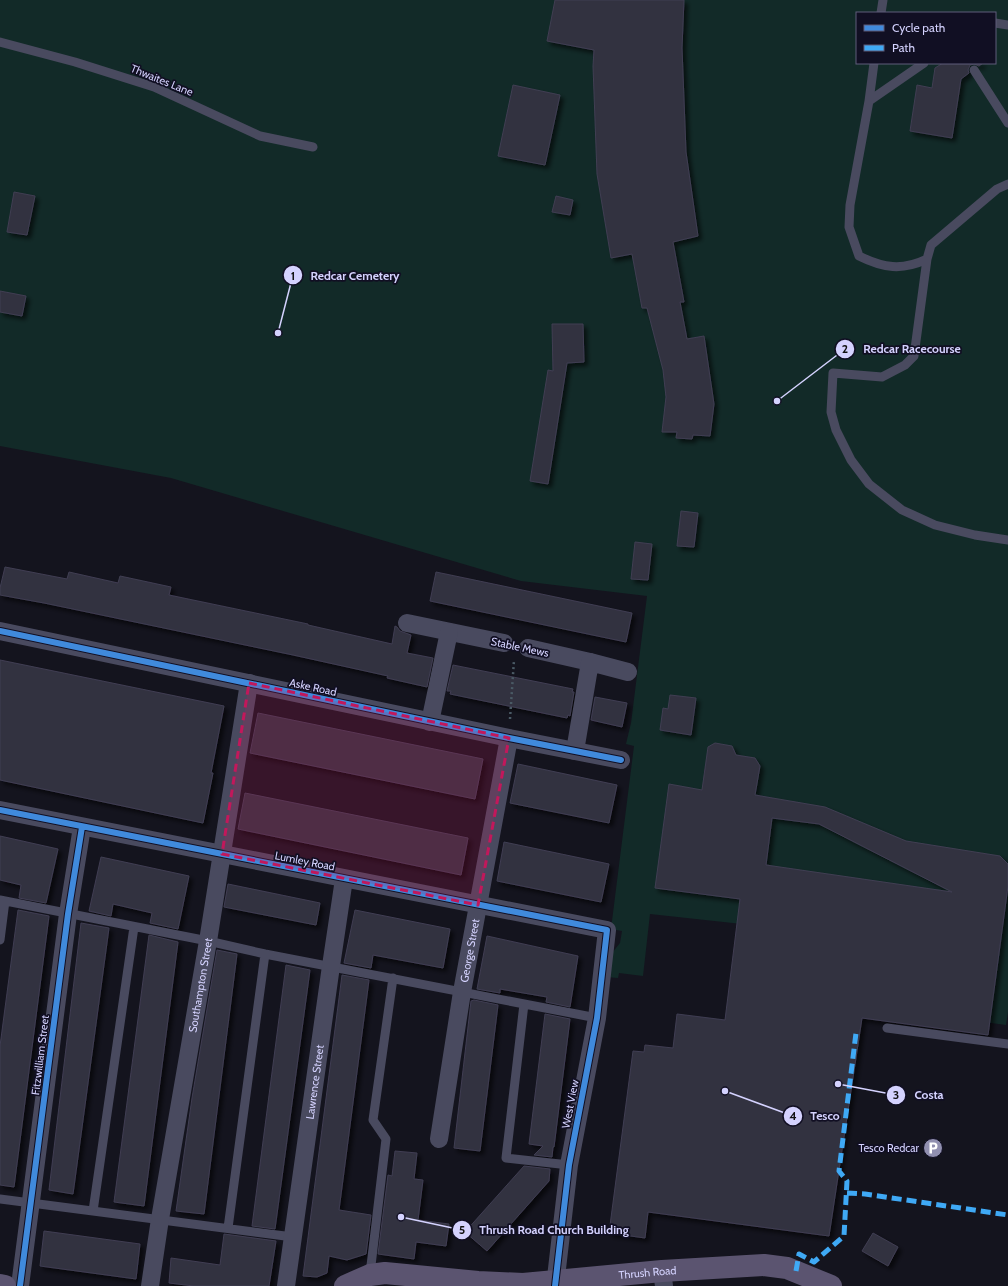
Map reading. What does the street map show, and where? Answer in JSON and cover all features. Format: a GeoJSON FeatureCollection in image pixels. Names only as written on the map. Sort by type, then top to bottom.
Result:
{"type":"FeatureCollection","features":[{"type":"Feature","properties":{"kind":"main road","name":"Thrush Road"},"geometry":{"type":"LineString","coordinates":[[345,1286],[381,1278],[555,1284],[663,1278],[764,1265],[787,1268],[805,1281],[831,1286]]}},
{"type":"Feature","properties":{"kind":"main road"},"geometry":{"type":"LineString","coordinates":[[0,1285],[5,1286]]}},
{"type":"Feature","properties":{"kind":"street","name":"Stable Mews"},"geometry":{"type":"LineString","coordinates":[[407,623],[516,645],[628,672]]}},
{"type":"Feature","properties":{"kind":"street","name":"Aske Road"},"geometry":{"type":"LineString","coordinates":[[0,631],[430,722],[621,760]]}},
{"type":"Feature","properties":{"kind":"street"},"geometry":{"type":"LineString","coordinates":[[430,722],[449,632]]}},
{"type":"Feature","properties":{"kind":"street"},"geometry":{"type":"LineString","coordinates":[[575,751],[590,662]]}},
{"type":"Feature","properties":{"kind":"street","name":"Southampton Street"},"geometry":{"type":"LineString","coordinates":[[150,1286],[250,684]]}},
{"type":"Feature","properties":{"kind":"street","name":"George Street"},"geometry":{"type":"LineString","coordinates":[[438,1139],[462,992],[509,738]]}},
{"type":"Feature","properties":{"kind":"street","name":"Lumley Road"},"geometry":{"type":"LineString","coordinates":[[0,810],[607,930]]}},
{"type":"Feature","properties":{"kind":"street","name":"Fitzwilliam Street"},"geometry":{"type":"LineString","coordinates":[[20,1286],[68,914],[82,826]]}},
{"type":"Feature","properties":{"kind":"street","name":"Lawrence Street"},"geometry":{"type":"LineString","coordinates":[[286,1286],[344,879]]}},
{"type":"Feature","properties":{"kind":"street","name":"West View"},"geometry":{"type":"LineString","coordinates":[[555,1284],[569,1165],[597,1018],[607,930]]}},
{"type":"Feature","properties":{"kind":"lane"},"geometry":{"type":"LineString","coordinates":[[881,12],[883,0]]}},
{"type":"Feature","properties":{"kind":"lane"},"geometry":{"type":"LineString","coordinates":[[996,24],[1008,25]]}},
{"type":"Feature","properties":{"kind":"lane","name":"Thwaites Lane"},"geometry":{"type":"LineString","coordinates":[[0,42],[75,62],[154,87],[260,136],[313,147]]}},
{"type":"Feature","properties":{"kind":"lane"},"geometry":{"type":"LineString","coordinates":[[874,64],[869,101],[850,205],[850,227],[853,241],[859,256],[875,264],[894,267],[917,264],[927,259]]}},
{"type":"Feature","properties":{"kind":"lane"},"geometry":{"type":"LineString","coordinates":[[869,101],[923,64]]}},
{"type":"Feature","properties":{"kind":"lane"},"geometry":{"type":"LineString","coordinates":[[974,70],[1008,123]]}},
{"type":"Feature","properties":{"kind":"lane"},"geometry":{"type":"LineString","coordinates":[[1008,184],[997,189],[931,245],[927,259],[914,356],[905,365],[882,377],[833,373],[831,412],[836,430],[851,460],[869,484],[902,510],[935,525],[975,535],[1008,540]]}},
{"type":"Feature","properties":{"kind":"lane"},"geometry":{"type":"LineString","coordinates":[[0,940],[3,901],[208,941],[265,954],[597,1018]]}},
{"type":"Feature","properties":{"kind":"lane"},"geometry":{"type":"LineString","coordinates":[[93,1211],[134,927]]}},
{"type":"Feature","properties":{"kind":"lane"},"geometry":{"type":"LineString","coordinates":[[228,1228],[265,954]]}},
{"type":"Feature","properties":{"kind":"lane"},"geometry":{"type":"LineString","coordinates":[[381,1278],[386,1139],[373,1120],[393,978]]}},
{"type":"Feature","properties":{"kind":"lane"},"geometry":{"type":"LineString","coordinates":[[524,1004],[506,1158],[569,1165]]}},
{"type":"Feature","properties":{"kind":"lane"},"geometry":{"type":"LineString","coordinates":[[886,1028],[1008,1044]]}},
{"type":"Feature","properties":{"kind":"lane"},"geometry":{"type":"LineString","coordinates":[[0,1199],[293,1236]]}},
{"type":"Feature","properties":{"kind":"path"},"geometry":{"type":"LineString","coordinates":[[509,738],[516,645]]}},
{"type":"Feature","properties":{"kind":"highlighted area"},"geometry":{"type":"Polygon","coordinates":[[[249,683],[509,738],[478,905],[222,854],[249,683]]]}},
{"type":"Feature","properties":{"kind":"green space"},"geometry":{"type":"Polygon","coordinates":[[[0,0],[1008,0],[1008,1012],[1006,1025],[734,987],[742,924],[650,914],[643,976],[619,973],[618,978],[606,977],[608,958],[620,943],[622,931],[611,929],[634,746],[626,744],[631,723],[647,596],[521,581],[171,478],[0,446],[0,0]]]}},
{"type":"Feature","properties":{"kind":"building"},"geometry":{"type":"Polygon","coordinates":[[[555,0],[684,0],[682,48],[686,152],[698,236],[673,242],[684,302],[680,302],[687,339],[704,336],[714,404],[710,436],[693,435],[692,439],[676,438],[677,432],[662,432],[666,397],[663,370],[647,308],[642,308],[632,254],[611,258],[597,174],[593,66],[594,50],[547,41],[555,0]]]}},
{"type":"Feature","properties":{"kind":"building"},"geometry":{"type":"Polygon","coordinates":[[[941,64],[974,64],[970,65],[968,70],[969,73],[961,79],[952,138],[910,131],[917,85],[932,88],[935,68],[941,64]]]}},
{"type":"Feature","properties":{"kind":"building"},"geometry":{"type":"Polygon","coordinates":[[[513,85],[560,95],[545,165],[498,156],[513,85]]]}},
{"type":"Feature","properties":{"kind":"building"},"geometry":{"type":"Polygon","coordinates":[[[14,192],[35,196],[27,235],[7,232],[14,192]]]}},
{"type":"Feature","properties":{"kind":"building"},"geometry":{"type":"Polygon","coordinates":[[[556,196],[573,200],[570,215],[552,212],[556,196]]]}},
{"type":"Feature","properties":{"kind":"building"},"geometry":{"type":"Polygon","coordinates":[[[0,291],[26,296],[22,316],[0,312],[0,291]]]}},
{"type":"Feature","properties":{"kind":"building"},"geometry":{"type":"Polygon","coordinates":[[[552,324],[583,324],[584,362],[567,363],[548,484],[530,481],[548,370],[553,371],[552,324]]]}},
{"type":"Feature","properties":{"kind":"building"},"geometry":{"type":"Polygon","coordinates":[[[681,511],[698,513],[694,547],[677,546],[681,511]]]}},
{"type":"Feature","properties":{"kind":"building"},"geometry":{"type":"Polygon","coordinates":[[[635,542],[652,544],[648,580],[631,579],[635,542]]]}},
{"type":"Feature","properties":{"kind":"building"},"geometry":{"type":"Polygon","coordinates":[[[5,567],[67,579],[69,572],[118,583],[120,576],[171,587],[169,595],[308,624],[392,644],[395,626],[400,631],[411,635],[407,653],[433,658],[427,687],[387,678],[388,676],[293,655],[0,595],[0,588],[5,567]]]}},
{"type":"Feature","properties":{"kind":"building"},"geometry":{"type":"Polygon","coordinates":[[[436,572],[632,613],[626,642],[430,601],[436,572]]]}},
{"type":"Feature","properties":{"kind":"building"},"geometry":{"type":"Polygon","coordinates":[[[0,660],[224,706],[203,823],[0,780],[0,660]]]}},
{"type":"Feature","properties":{"kind":"building"},"geometry":{"type":"Polygon","coordinates":[[[453,665],[573,689],[572,692],[574,692],[570,716],[568,715],[567,718],[450,694],[451,691],[447,691],[453,665]]]}},
{"type":"Feature","properties":{"kind":"building"},"geometry":{"type":"Polygon","coordinates":[[[670,695],[696,698],[691,735],[660,730],[663,708],[668,709],[670,695]]]}},
{"type":"Feature","properties":{"kind":"building"},"geometry":{"type":"Polygon","coordinates":[[[595,697],[627,703],[622,727],[591,720],[595,697]]]}},
{"type":"Feature","properties":{"kind":"building"},"geometry":{"type":"Polygon","coordinates":[[[258,713],[483,759],[475,799],[250,753],[258,713]]]}},
{"type":"Feature","properties":{"kind":"building"},"geometry":{"type":"Polygon","coordinates":[[[715,743],[732,746],[736,755],[755,758],[760,766],[755,795],[825,807],[906,841],[1000,856],[1008,864],[1008,886],[988,1035],[862,1018],[829,1236],[648,1212],[645,1238],[609,1233],[633,1051],[644,1052],[645,1045],[673,1048],[677,1014],[725,1020],[740,899],[655,888],[669,784],[702,790],[708,747],[715,743]],[[772,818],[766,865],[952,892],[819,824],[772,818]]]}},
{"type":"Feature","properties":{"kind":"building"},"geometry":{"type":"Polygon","coordinates":[[[518,764],[617,785],[609,823],[510,803],[518,764]]]}},
{"type":"Feature","properties":{"kind":"building"},"geometry":{"type":"Polygon","coordinates":[[[245,793],[468,838],[461,875],[238,829],[245,793]]]}},
{"type":"Feature","properties":{"kind":"building"},"geometry":{"type":"Polygon","coordinates":[[[0,836],[58,849],[46,903],[19,898],[21,885],[0,880],[0,836]]]}},
{"type":"Feature","properties":{"kind":"building"},"geometry":{"type":"Polygon","coordinates":[[[504,842],[609,864],[601,902],[497,881],[504,842]]]}},
{"type":"Feature","properties":{"kind":"building"},"geometry":{"type":"Polygon","coordinates":[[[101,857],[189,876],[178,929],[150,923],[152,913],[113,904],[111,916],[89,911],[101,857]]]}},
{"type":"Feature","properties":{"kind":"building"},"geometry":{"type":"Polygon","coordinates":[[[228,884],[320,903],[316,925],[224,907],[228,884]]]}},
{"type":"Feature","properties":{"kind":"building"},"geometry":{"type":"Polygon","coordinates":[[[18,910],[49,916],[14,1187],[0,1185],[0,1046],[18,910]]]}},
{"type":"Feature","properties":{"kind":"building"},"geometry":{"type":"Polygon","coordinates":[[[355,910],[450,929],[443,968],[373,955],[371,968],[344,963],[355,910]]]}},
{"type":"Feature","properties":{"kind":"building"},"geometry":{"type":"Polygon","coordinates":[[[81,923],[109,928],[73,1194],[49,1190],[81,923]]]}},
{"type":"Feature","properties":{"kind":"building"},"geometry":{"type":"Polygon","coordinates":[[[149,935],[178,942],[144,1206],[114,1202],[149,935]]]}},
{"type":"Feature","properties":{"kind":"building"},"geometry":{"type":"Polygon","coordinates":[[[487,936],[578,956],[570,1007],[546,1002],[547,997],[500,989],[500,993],[477,989],[487,936]]]}},
{"type":"Feature","properties":{"kind":"building"},"geometry":{"type":"Polygon","coordinates":[[[217,950],[237,954],[204,1214],[176,1211],[192,1098],[217,950]]]}},
{"type":"Feature","properties":{"kind":"building"},"geometry":{"type":"Polygon","coordinates":[[[286,965],[310,970],[275,1229],[252,1226],[286,965]]]}},
{"type":"Feature","properties":{"kind":"building"},"geometry":{"type":"Polygon","coordinates":[[[342,975],[369,980],[339,1210],[371,1215],[366,1254],[347,1260],[329,1256],[327,1273],[317,1277],[303,1276],[342,975]]]}},
{"type":"Feature","properties":{"kind":"building"},"geometry":{"type":"Polygon","coordinates":[[[474,1000],[498,1005],[480,1151],[454,1148],[471,1001],[474,1000]]]}},
{"type":"Feature","properties":{"kind":"building"},"geometry":{"type":"Polygon","coordinates":[[[545,1014],[570,1019],[552,1157],[534,1155],[543,1146],[529,1144],[545,1014]]]}},
{"type":"Feature","properties":{"kind":"building"},"geometry":{"type":"Polygon","coordinates":[[[395,1151],[417,1153],[414,1179],[423,1180],[418,1220],[449,1224],[446,1246],[416,1242],[414,1259],[378,1254],[388,1175],[392,1176],[395,1151]]]}},
{"type":"Feature","properties":{"kind":"building"},"geometry":{"type":"Polygon","coordinates":[[[524,1166],[550,1169],[549,1181],[487,1251],[465,1232],[524,1166]]]}},
{"type":"Feature","properties":{"kind":"building"},"geometry":{"type":"Polygon","coordinates":[[[44,1231],[140,1244],[136,1279],[40,1266],[44,1231]]]}},
{"type":"Feature","properties":{"kind":"building"},"geometry":{"type":"Polygon","coordinates":[[[873,1233],[898,1247],[888,1266],[862,1251],[873,1233]]]}},
{"type":"Feature","properties":{"kind":"building"},"geometry":{"type":"Polygon","coordinates":[[[224,1234],[276,1241],[269,1286],[194,1286],[169,1283],[171,1258],[220,1265],[224,1234]]]}},
{"type":"Feature","properties":{"kind":"marked path"},"geometry":{"type":"LineString","coordinates":[[796,1271],[799,1254],[814,1262],[844,1236],[847,1181],[839,1171],[856,1033]]}},
{"type":"Feature","properties":{"kind":"marked path"},"geometry":{"type":"LineString","coordinates":[[847,1193],[865,1194],[1008,1215]]}},
{"type":"Feature","properties":{"kind":"cycle path"},"geometry":{"type":"LineString","coordinates":[[0,631],[509,738],[621,760]]}},
{"type":"Feature","properties":{"kind":"cycle path"},"geometry":{"type":"LineString","coordinates":[[0,810],[607,930],[597,1018],[569,1165],[555,1286]]}},
{"type":"Feature","properties":{"kind":"cycle path"},"geometry":{"type":"LineString","coordinates":[[20,1286],[68,914],[82,827]]}},
{"type":"Feature","properties":{"kind":"place","name":"Redcar Cemetery"},"geometry":{"type":"Point","coordinates":[278,333]}},
{"type":"Feature","properties":{"kind":"place","name":"Redcar Racecourse"},"geometry":{"type":"Point","coordinates":[777,401]}},
{"type":"Feature","properties":{"kind":"place","name":"Costa"},"geometry":{"type":"Point","coordinates":[838,1084]}},
{"type":"Feature","properties":{"kind":"place","name":"Tesco"},"geometry":{"type":"Point","coordinates":[725,1091]}},
{"type":"Feature","properties":{"kind":"place","name":"Tesco Redcar"},"geometry":{"type":"Point","coordinates":[933,1148]}},
{"type":"Feature","properties":{"kind":"place","name":"Thrush Road Church Building"},"geometry":{"type":"Point","coordinates":[401,1217]}}]}
